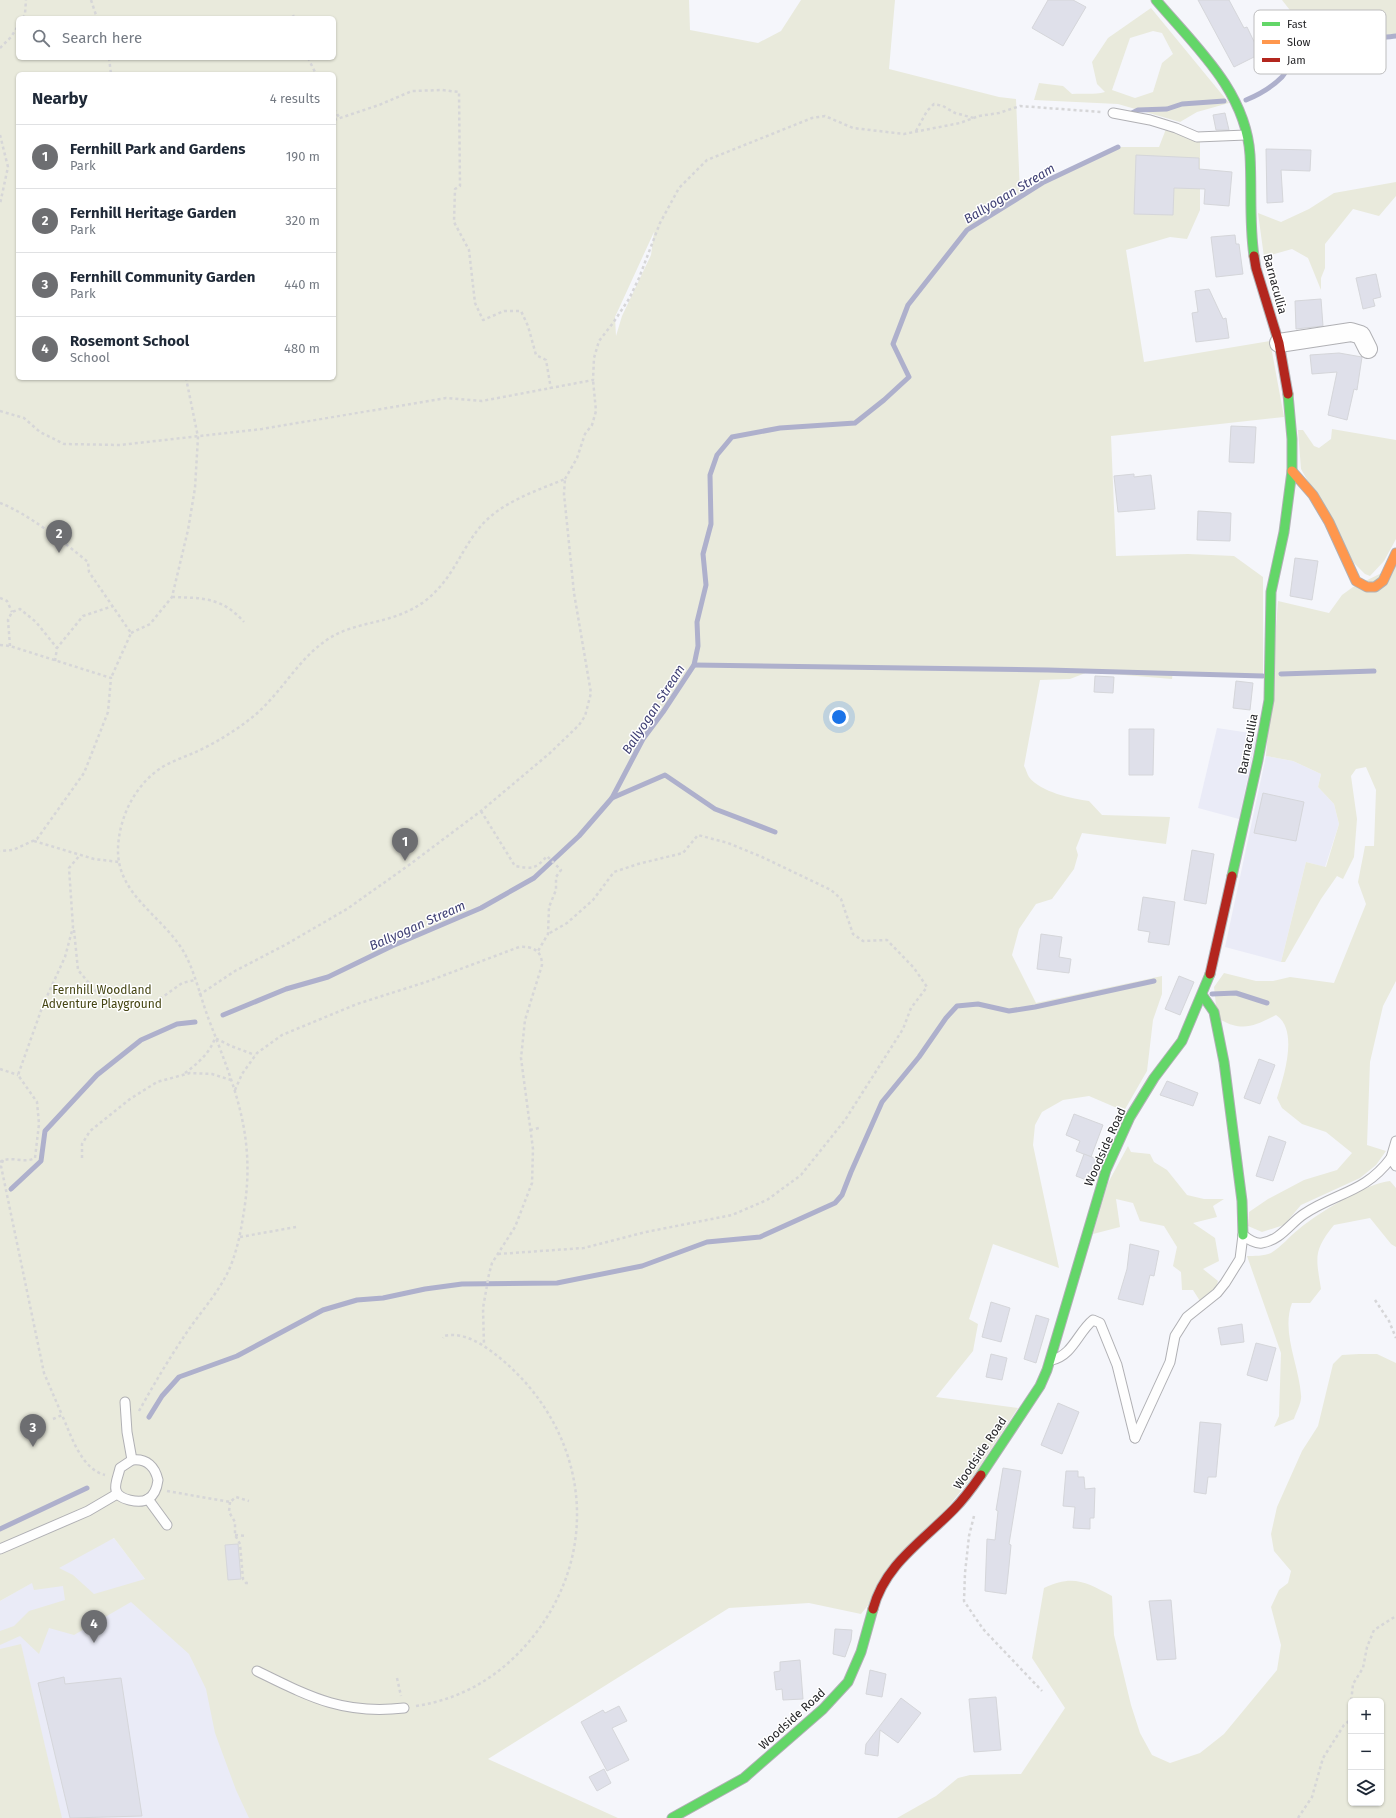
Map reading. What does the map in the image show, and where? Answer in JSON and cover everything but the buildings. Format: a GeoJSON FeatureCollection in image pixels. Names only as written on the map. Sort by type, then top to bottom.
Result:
{"type":"FeatureCollection","features":[{"type":"Feature","properties":{"kind":"street","name":"Barnacullia"},"geometry":{"type":"LineString","coordinates":[[1156,0],[1215,69],[1237,104],[1248,135],[1250,154],[1250,218],[1255,260],[1279,343],[1286,377],[1291,418],[1292,471],[1284,532],[1271,592],[1269,700],[1258,760],[1217,944],[1208,981],[1194,1016]]}},
{"type":"Feature","properties":{"kind":"street"},"geometry":{"type":"LineString","coordinates":[[1279,343],[1351,332],[1361,335],[1368,349]]}},
{"type":"Feature","properties":{"kind":"street"},"geometry":{"type":"LineString","coordinates":[[1292,471],[1313,495],[1329,522],[1356,581],[1367,587],[1375,587],[1383,581],[1396,553]]}},
{"type":"Feature","properties":{"kind":"street"},"geometry":{"type":"LineString","coordinates":[[1203,996],[1214,1012],[1224,1062],[1242,1201],[1243,1235]]}},
{"type":"Feature","properties":{"kind":"street","name":"Woodside Road"},"geometry":{"type":"LineString","coordinates":[[672,1818],[744,1778],[823,1709],[848,1682],[861,1652],[878,1594],[887,1576],[900,1559],[953,1510],[970,1491],[1040,1386],[1049,1361],[1106,1170],[1130,1117],[1154,1078],[1182,1041],[1194,1016]]}},
{"type":"Feature","properties":{"kind":"lane"},"geometry":{"type":"LineString","coordinates":[[1113,113],[1150,120],[1176,128],[1197,137],[1248,135]]}},
{"type":"Feature","properties":{"kind":"lane"},"geometry":{"type":"LineString","coordinates":[[1243,1235],[1251,1242],[1262,1243],[1280,1236],[1303,1215],[1322,1203],[1360,1187],[1394,1162],[1396,1141]]}},
{"type":"Feature","properties":{"kind":"lane"},"geometry":{"type":"LineString","coordinates":[[1049,1361],[1060,1358],[1068,1351],[1093,1320],[1100,1323],[1119,1370],[1135,1438],[1170,1362],[1175,1336],[1187,1317],[1217,1293],[1225,1283],[1240,1259],[1243,1235]]}},
{"type":"Feature","properties":{"kind":"lane"},"geometry":{"type":"LineString","coordinates":[[125,1402],[126,1432],[132,1460]]}},
{"type":"Feature","properties":{"kind":"lane"},"geometry":{"type":"LineString","coordinates":[[132,1460],[148,1462],[157,1473],[157,1488],[148,1499],[142,1502],[122,1498],[117,1494],[115,1488],[118,1479],[122,1465],[132,1460]]}},
{"type":"Feature","properties":{"kind":"lane"},"geometry":{"type":"LineString","coordinates":[[0,1550],[88,1511],[117,1494]]}},
{"type":"Feature","properties":{"kind":"lane"},"geometry":{"type":"LineString","coordinates":[[148,1499],[167,1525]]}},
{"type":"Feature","properties":{"kind":"lane"},"geometry":{"type":"LineString","coordinates":[[257,1672],[305,1695],[335,1705],[356,1709],[383,1710],[404,1708]]}},
{"type":"Feature","properties":{"kind":"path"},"geometry":{"type":"LineString","coordinates":[[24,16],[26,14],[26,0]]}},
{"type":"Feature","properties":{"kind":"path"},"geometry":{"type":"LineString","coordinates":[[91,0],[96,16]]}},
{"type":"Feature","properties":{"kind":"path"},"geometry":{"type":"LineString","coordinates":[[0,48],[12,37],[16,30]]}},
{"type":"Feature","properties":{"kind":"path"},"geometry":{"type":"LineString","coordinates":[[109,60],[111,72]]}},
{"type":"Feature","properties":{"kind":"path"},"geometry":{"type":"LineString","coordinates":[[309,60],[315,72]]}},
{"type":"Feature","properties":{"kind":"path"},"geometry":{"type":"LineString","coordinates":[[336,119],[379,105],[412,91],[442,90],[459,92],[460,186],[455,189],[454,222],[469,250],[475,303],[483,320],[504,311],[521,311],[528,326],[536,355],[546,360],[551,389]]}},
{"type":"Feature","properties":{"kind":"path"},"geometry":{"type":"LineString","coordinates":[[916,132],[927,112],[934,104],[943,106],[955,113],[974,118]]}},
{"type":"Feature","properties":{"kind":"path"},"geometry":{"type":"LineString","coordinates":[[199,995],[235,971],[285,946],[347,909],[410,865],[481,811],[570,736],[585,716],[592,694],[582,646],[574,593],[564,494],[565,479],[577,458],[585,434],[592,425],[596,411],[593,380],[594,358],[598,341],[613,323],[629,299],[640,278],[660,223],[679,188],[707,160],[812,118],[825,116],[853,128],[875,132],[904,134],[960,123],[974,118],[999,114],[1020,106],[1113,113]]}},
{"type":"Feature","properties":{"kind":"path"},"geometry":{"type":"LineString","coordinates":[[336,112],[339,117]]}},
{"type":"Feature","properties":{"kind":"path"},"geometry":{"type":"LineString","coordinates":[[0,135],[8,167],[0,204]]}},
{"type":"Feature","properties":{"kind":"path"},"geometry":{"type":"LineString","coordinates":[[0,851],[13,850],[34,841],[84,773],[108,712],[111,678],[131,633],[150,624],[172,597],[188,530],[195,488],[198,437],[186,380]]}},
{"type":"Feature","properties":{"kind":"path"},"geometry":{"type":"LineString","coordinates":[[0,411],[24,418],[40,432],[64,444],[120,445],[198,437],[305,423],[422,401],[446,398],[482,401],[593,380]]}},
{"type":"Feature","properties":{"kind":"path"},"geometry":{"type":"LineString","coordinates":[[126,1432],[164,1366],[190,1328],[209,1304],[230,1268],[240,1237],[249,1183],[248,1150],[245,1129],[235,1090],[186,956],[179,945],[131,892],[125,882],[119,862],[119,836],[125,813],[137,792],[154,774],[165,766],[217,741],[249,720],[275,694],[301,662],[329,638],[342,632],[399,616],[422,604],[446,581],[481,526],[494,514],[527,495],[565,479]]}},
{"type":"Feature","properties":{"kind":"path"},"geometry":{"type":"LineString","coordinates":[[0,503],[9,506],[42,528],[88,562],[89,572],[131,633]]}},
{"type":"Feature","properties":{"kind":"path"},"geometry":{"type":"LineString","coordinates":[[172,597],[220,602],[237,614],[244,622]]}},
{"type":"Feature","properties":{"kind":"path"},"geometry":{"type":"LineString","coordinates":[[0,598],[7,601],[12,612]]}},
{"type":"Feature","properties":{"kind":"path"},"geometry":{"type":"LineString","coordinates":[[55,661],[57,648],[84,616],[113,606]]}},
{"type":"Feature","properties":{"kind":"path"},"geometry":{"type":"LineString","coordinates":[[10,646],[8,620],[12,612],[20,609],[36,622],[57,648]]}},
{"type":"Feature","properties":{"kind":"path"},"geometry":{"type":"LineString","coordinates":[[0,645],[10,646],[111,678]]}},
{"type":"Feature","properties":{"kind":"path"},"geometry":{"type":"LineString","coordinates":[[481,811],[515,866],[528,868],[539,866],[547,856],[562,870],[556,877],[556,890],[549,907],[548,934],[538,951]]}},
{"type":"Feature","properties":{"kind":"path"},"geometry":{"type":"LineString","coordinates":[[498,1254],[584,1248],[646,1232],[732,1215],[767,1200],[801,1175],[845,1120],[903,1029],[911,1008],[927,986],[914,968],[887,940],[863,941],[853,934],[841,899],[830,890],[742,848],[698,835],[683,853],[638,864],[614,872],[593,900],[567,923],[548,934]]}},
{"type":"Feature","properties":{"kind":"path"},"geometry":{"type":"LineString","coordinates":[[34,841],[94,859],[119,862]]}},
{"type":"Feature","properties":{"kind":"path"},"geometry":{"type":"LineString","coordinates":[[80,855],[69,868],[73,927],[78,970],[99,995],[128,1008],[157,1001],[182,983],[194,980]]}},
{"type":"Feature","properties":{"kind":"path"},"geometry":{"type":"LineString","coordinates":[[18,1075],[43,1005],[65,957],[73,927]]}},
{"type":"Feature","properties":{"kind":"path"},"geometry":{"type":"LineString","coordinates":[[235,1090],[242,1074],[255,1055],[282,1035],[357,1004],[426,982],[519,946],[528,946],[538,951],[542,957],[542,965],[525,1020],[521,1058],[534,1157],[532,1183],[521,1214],[498,1254],[489,1274],[483,1308],[484,1345]]}},
{"type":"Feature","properties":{"kind":"path"},"geometry":{"type":"LineString","coordinates":[[215,1038],[255,1055]]}},
{"type":"Feature","properties":{"kind":"path"},"geometry":{"type":"LineString","coordinates":[[184,1074],[194,1067],[212,1047],[215,1038]]}},
{"type":"Feature","properties":{"kind":"path"},"geometry":{"type":"LineString","coordinates":[[0,1069],[18,1075],[37,1102],[39,1124],[35,1158],[30,1160],[4,1160],[0,1162]]}},
{"type":"Feature","properties":{"kind":"path"},"geometry":{"type":"LineString","coordinates":[[82,1158],[82,1144],[90,1131],[130,1099],[157,1082],[184,1074],[212,1074],[232,1080]]}},
{"type":"Feature","properties":{"kind":"path"},"geometry":{"type":"LineString","coordinates":[[530,1130],[539,1128]]}},
{"type":"Feature","properties":{"kind":"path"},"geometry":{"type":"LineString","coordinates":[[4,1160],[1,1166],[44,1373],[79,1451],[89,1465],[102,1474],[118,1479]]}},
{"type":"Feature","properties":{"kind":"path"},"geometry":{"type":"LineString","coordinates":[[240,1237],[296,1227]]}},
{"type":"Feature","properties":{"kind":"path"},"geometry":{"type":"LineString","coordinates":[[1375,1300],[1389,1321],[1396,1338]]}},
{"type":"Feature","properties":{"kind":"path"},"geometry":{"type":"LineString","coordinates":[[397,1678],[404,1708],[444,1701],[458,1696],[486,1680],[514,1659],[540,1629],[559,1596],[567,1575],[574,1546],[577,1518],[575,1482],[560,1436],[544,1405],[533,1389],[484,1345],[466,1337],[453,1335],[444,1336],[443,1338]]}},
{"type":"Feature","properties":{"kind":"path"},"geometry":{"type":"LineString","coordinates":[[53,1419],[62,1415]]}},
{"type":"Feature","properties":{"kind":"path"},"geometry":{"type":"LineString","coordinates":[[168,1491],[230,1502]]}},
{"type":"Feature","properties":{"kind":"path"},"geometry":{"type":"LineString","coordinates":[[249,1500],[236,1497],[230,1502],[229,1512],[235,1522],[235,1535],[240,1544],[244,1579],[246,1583],[250,1583]]}},
{"type":"Feature","properties":{"kind":"path"},"geometry":{"type":"LineString","coordinates":[[235,1535],[246,1536]]}},
{"type":"Feature","properties":{"kind":"path"},"geometry":{"type":"LineString","coordinates":[[969,1536],[964,1601],[984,1629],[1042,1691]]}},
{"type":"Feature","properties":{"kind":"path"},"geometry":{"type":"LineString","coordinates":[[1298,1818],[1312,1797],[1323,1758],[1344,1725],[1349,1721],[1353,1684],[1362,1668],[1366,1647],[1374,1630],[1396,1616]]}},
{"type":"Feature","properties":{"kind":"shaded area"},"geometry":{"type":"Polygon","coordinates":[[[1217,728],[1257,734],[1239,819],[1198,808],[1217,728]]]}},
{"type":"Feature","properties":{"kind":"shaded area"},"geometry":{"type":"Polygon","coordinates":[[[1266,756],[1293,761],[1321,774],[1318,787],[1334,804],[1339,824],[1325,867],[1306,862],[1281,962],[1225,947],[1266,756]]]}},
{"type":"Feature","properties":{"kind":"shaded area"},"geometry":{"type":"Polygon","coordinates":[[[114,1538],[145,1579],[215,1685],[281,1818],[0,1818],[0,1601],[89,1550],[114,1538]]]}},
{"type":"Feature","properties":{"kind":"green space","name":"Fernhill Woodland Adventure Playground"},"geometry":{"type":"Polygon","coordinates":[[[0,0],[689,0],[690,30],[758,43],[781,31],[801,0],[895,0],[889,69],[999,97],[1016,99],[1020,193],[1118,147],[1159,147],[1166,129],[1200,142],[1200,210],[1187,239],[1170,237],[1126,250],[1144,362],[1270,341],[1284,417],[1111,436],[1116,556],[1188,554],[1234,556],[1263,577],[1263,676],[1173,671],[1172,679],[1088,672],[1070,679],[1040,680],[1024,766],[1029,777],[1041,787],[1049,791],[1074,799],[1089,801],[1102,815],[1170,817],[1166,844],[1082,833],[1076,848],[1078,855],[1074,869],[1052,899],[1036,904],[1019,929],[1012,955],[1036,1003],[1162,976],[1162,994],[1153,1020],[1147,1071],[1124,1111],[1089,1096],[1063,1100],[1042,1112],[1035,1125],[1033,1145],[1059,1268],[993,1244],[969,1319],[978,1324],[973,1351],[936,1397],[1018,1408],[974,1475],[861,1614],[809,1603],[729,1608],[488,1759],[618,1818],[249,1818],[236,1790],[215,1733],[206,1689],[189,1654],[131,1602],[74,1635],[49,1628],[39,1654],[20,1636],[0,1645],[0,1631],[14,1626],[29,1611],[65,1600],[63,1586],[34,1590],[32,1583],[0,1601],[0,0]],[[654,232],[615,317],[616,336],[622,316],[651,255],[654,232]],[[114,1538],[59,1568],[73,1575],[94,1594],[145,1579],[114,1538]]]}},
{"type":"Feature","properties":{"kind":"green space"},"geometry":{"type":"Polygon","coordinates":[[[1282,0],[1396,0],[1396,38],[1386,38],[1386,10],[1290,10],[1282,0]]]}},
{"type":"Feature","properties":{"kind":"green space"},"geometry":{"type":"Polygon","coordinates":[[[1151,8],[1229,103],[1197,112],[1180,122],[1118,104],[1034,100],[1039,83],[1063,86],[1072,94],[1105,92],[1097,84],[1092,62],[1108,38],[1151,8]],[[1153,31],[1130,38],[1112,90],[1135,98],[1153,92],[1162,63],[1173,54],[1162,33],[1153,31]]]}},
{"type":"Feature","properties":{"kind":"green space"},"geometry":{"type":"Polygon","coordinates":[[[1396,182],[1396,196],[1379,216],[1353,209],[1325,244],[1325,268],[1321,278],[1321,290],[1308,258],[1292,249],[1264,257],[1258,213],[1281,222],[1309,209],[1334,193],[1396,182]]]}},
{"type":"Feature","properties":{"kind":"green space"},"geometry":{"type":"Polygon","coordinates":[[[1332,429],[1396,440],[1396,539],[1384,561],[1370,576],[1365,574],[1354,563],[1301,469],[1298,430],[1303,430],[1314,446],[1319,448],[1331,439],[1332,429]]]}},
{"type":"Feature","properties":{"kind":"green space"},"geometry":{"type":"Polygon","coordinates":[[[1396,566],[1396,981],[1383,1006],[1370,1062],[1367,1145],[1386,1151],[1376,1165],[1360,1178],[1301,1205],[1284,1225],[1262,1232],[1248,1226],[1249,1212],[1268,1199],[1304,1180],[1337,1170],[1352,1153],[1326,1132],[1302,1124],[1282,1108],[1277,1098],[1288,1054],[1287,1031],[1283,1022],[1276,1015],[1255,1025],[1243,1027],[1229,1024],[1221,1020],[1216,1005],[1214,987],[1224,973],[1256,981],[1273,981],[1290,977],[1334,983],[1366,904],[1358,882],[1365,846],[1374,846],[1376,790],[1366,767],[1356,769],[1351,776],[1357,819],[1354,857],[1343,879],[1337,876],[1321,899],[1285,962],[1281,962],[1306,862],[1326,867],[1339,824],[1334,804],[1318,787],[1321,774],[1293,761],[1266,756],[1278,601],[1329,613],[1342,595],[1353,587],[1396,566]]]}},
{"type":"Feature","properties":{"kind":"green space"},"geometry":{"type":"Polygon","coordinates":[[[1128,1146],[1131,1152],[1150,1154],[1154,1162],[1167,1170],[1187,1195],[1204,1199],[1224,1199],[1213,1206],[1217,1217],[1193,1223],[1215,1238],[1219,1261],[1203,1269],[1218,1281],[1215,1290],[1200,1301],[1193,1290],[1182,1290],[1181,1272],[1173,1266],[1177,1247],[1164,1226],[1140,1221],[1133,1203],[1116,1199],[1120,1227],[1093,1234],[1108,1183],[1128,1146]]]}},
{"type":"Feature","properties":{"kind":"green space"},"geometry":{"type":"Polygon","coordinates":[[[1390,1181],[1396,1188],[1396,1247],[1391,1244],[1370,1218],[1334,1225],[1322,1241],[1319,1248],[1317,1262],[1321,1289],[1310,1303],[1292,1303],[1288,1325],[1289,1337],[1300,1384],[1301,1398],[1294,1419],[1274,1427],[1279,1416],[1281,1353],[1247,1256],[1271,1253],[1307,1222],[1330,1207],[1369,1187],[1390,1181]]]}},
{"type":"Feature","properties":{"kind":"green space"},"geometry":{"type":"Polygon","coordinates":[[[1359,1354],[1377,1354],[1396,1363],[1396,1818],[897,1818],[936,1796],[958,1778],[970,1775],[1021,1774],[1065,1708],[1032,1658],[1044,1588],[1063,1581],[1087,1584],[1112,1596],[1114,1635],[1131,1705],[1140,1733],[1152,1755],[1170,1763],[1200,1753],[1224,1734],[1277,1670],[1281,1645],[1271,1607],[1279,1590],[1288,1583],[1291,1571],[1274,1551],[1271,1534],[1277,1507],[1302,1451],[1318,1426],[1333,1364],[1342,1355],[1359,1354]]]}},
{"type":"Feature","properties":{"kind":"green space"},"geometry":{"type":"Polygon","coordinates":[[[21,1644],[62,1818],[0,1818],[0,1649],[21,1644]]]}},
{"type":"Feature","properties":{"kind":"waterway","name":"Ballyogan Stream"},"geometry":{"type":"LineString","coordinates":[[1386,37],[1396,36]]}},
{"type":"Feature","properties":{"kind":"waterway","name":"Ballyogan Stream"},"geometry":{"type":"LineString","coordinates":[[1246,100],[1270,87],[1284,74]]}},
{"type":"Feature","properties":{"kind":"waterway","name":"Ballyogan Stream"},"geometry":{"type":"LineString","coordinates":[[1132,113],[1138,110],[1167,109],[1182,104],[1224,101]]}},
{"type":"Feature","properties":{"kind":"waterway","name":"Ballyogan Stream"},"geometry":{"type":"LineString","coordinates":[[223,1015],[286,989],[328,977],[392,946],[481,908],[534,878],[579,836],[612,798],[643,739],[694,665],[698,646],[697,622],[706,585],[703,554],[711,524],[710,475],[717,455],[732,437],[780,428],[855,423],[884,400],[909,377],[893,344],[908,305],[967,230],[1044,182],[1118,147]]}},
{"type":"Feature","properties":{"kind":"waterway"},"geometry":{"type":"LineString","coordinates":[[694,665],[1048,670],[1263,676]]}},
{"type":"Feature","properties":{"kind":"waterway"},"geometry":{"type":"LineString","coordinates":[[1281,674],[1374,671]]}},
{"type":"Feature","properties":{"kind":"waterway"},"geometry":{"type":"LineString","coordinates":[[612,798],[665,775],[715,809],[775,832]]}},
{"type":"Feature","properties":{"kind":"waterway"},"geometry":{"type":"LineString","coordinates":[[149,1417],[162,1396],[179,1377],[237,1356],[323,1310],[357,1300],[383,1298],[425,1289],[462,1284],[557,1283],[642,1266],[707,1242],[760,1237],[835,1203],[842,1195],[882,1102],[919,1057],[946,1018],[957,1006],[978,1004],[1009,1011],[1035,1007],[1154,981]]}},
{"type":"Feature","properties":{"kind":"waterway"},"geometry":{"type":"LineString","coordinates":[[1212,994],[1236,993],[1267,1003]]}},
{"type":"Feature","properties":{"kind":"waterway","name":"Ballyogan Stream"},"geometry":{"type":"LineString","coordinates":[[11,1189],[41,1161],[45,1131],[97,1075],[141,1040],[177,1024],[195,1022]]}},
{"type":"Feature","properties":{"kind":"waterway"},"geometry":{"type":"LineString","coordinates":[[0,1529],[87,1488]]}},
{"type":"Feature","properties":{"kind":"traffic: fast"},"geometry":{"type":"LineString","coordinates":[[1156,0],[1202,52],[1229,90],[1239,110],[1246,132],[1250,155],[1254,256]]}},
{"type":"Feature","properties":{"kind":"traffic: fast"},"geometry":{"type":"LineString","coordinates":[[1232,876],[1258,760],[1269,700],[1271,592],[1284,532],[1292,471],[1292,439],[1288,394]]}},
{"type":"Feature","properties":{"kind":"traffic: fast"},"geometry":{"type":"LineString","coordinates":[[981,1475],[1040,1386],[1047,1370],[1106,1170],[1130,1117],[1154,1078],[1182,1041],[1210,974]]}},
{"type":"Feature","properties":{"kind":"traffic: fast"},"geometry":{"type":"LineString","coordinates":[[1203,996],[1214,1012],[1224,1062],[1242,1201],[1243,1235]]}},
{"type":"Feature","properties":{"kind":"traffic: fast"},"geometry":{"type":"LineString","coordinates":[[672,1818],[744,1778],[823,1709],[848,1682],[861,1652],[873,1609]]}},
{"type":"Feature","properties":{"kind":"traffic: slow"},"geometry":{"type":"LineString","coordinates":[[1292,471],[1313,495],[1329,522],[1356,581],[1367,587],[1375,587],[1383,581],[1396,553]]}},
{"type":"Feature","properties":{"kind":"traffic: jam"},"geometry":{"type":"LineString","coordinates":[[1254,256],[1256,268],[1279,343],[1288,394]]}},
{"type":"Feature","properties":{"kind":"traffic: jam"},"geometry":{"type":"LineString","coordinates":[[1210,974],[1232,876]]}},
{"type":"Feature","properties":{"kind":"traffic: jam"},"geometry":{"type":"LineString","coordinates":[[873,1609],[886,1579],[896,1566],[906,1554],[958,1505],[981,1475]]}},
{"type":"Feature","properties":{"kind":"place","name":"Fernhill Heritage Garden"},"geometry":{"type":"Point","coordinates":[59,553]}},
{"type":"Feature","properties":{"kind":"place","name":"Fernhill Park and Gardens"},"geometry":{"type":"Point","coordinates":[405,861]}},
{"type":"Feature","properties":{"kind":"place","name":"Fernhill Community Garden"},"geometry":{"type":"Point","coordinates":[33,1447]}},
{"type":"Feature","properties":{"kind":"place","name":"Rosemont School"},"geometry":{"type":"Point","coordinates":[94,1643]}}]}
